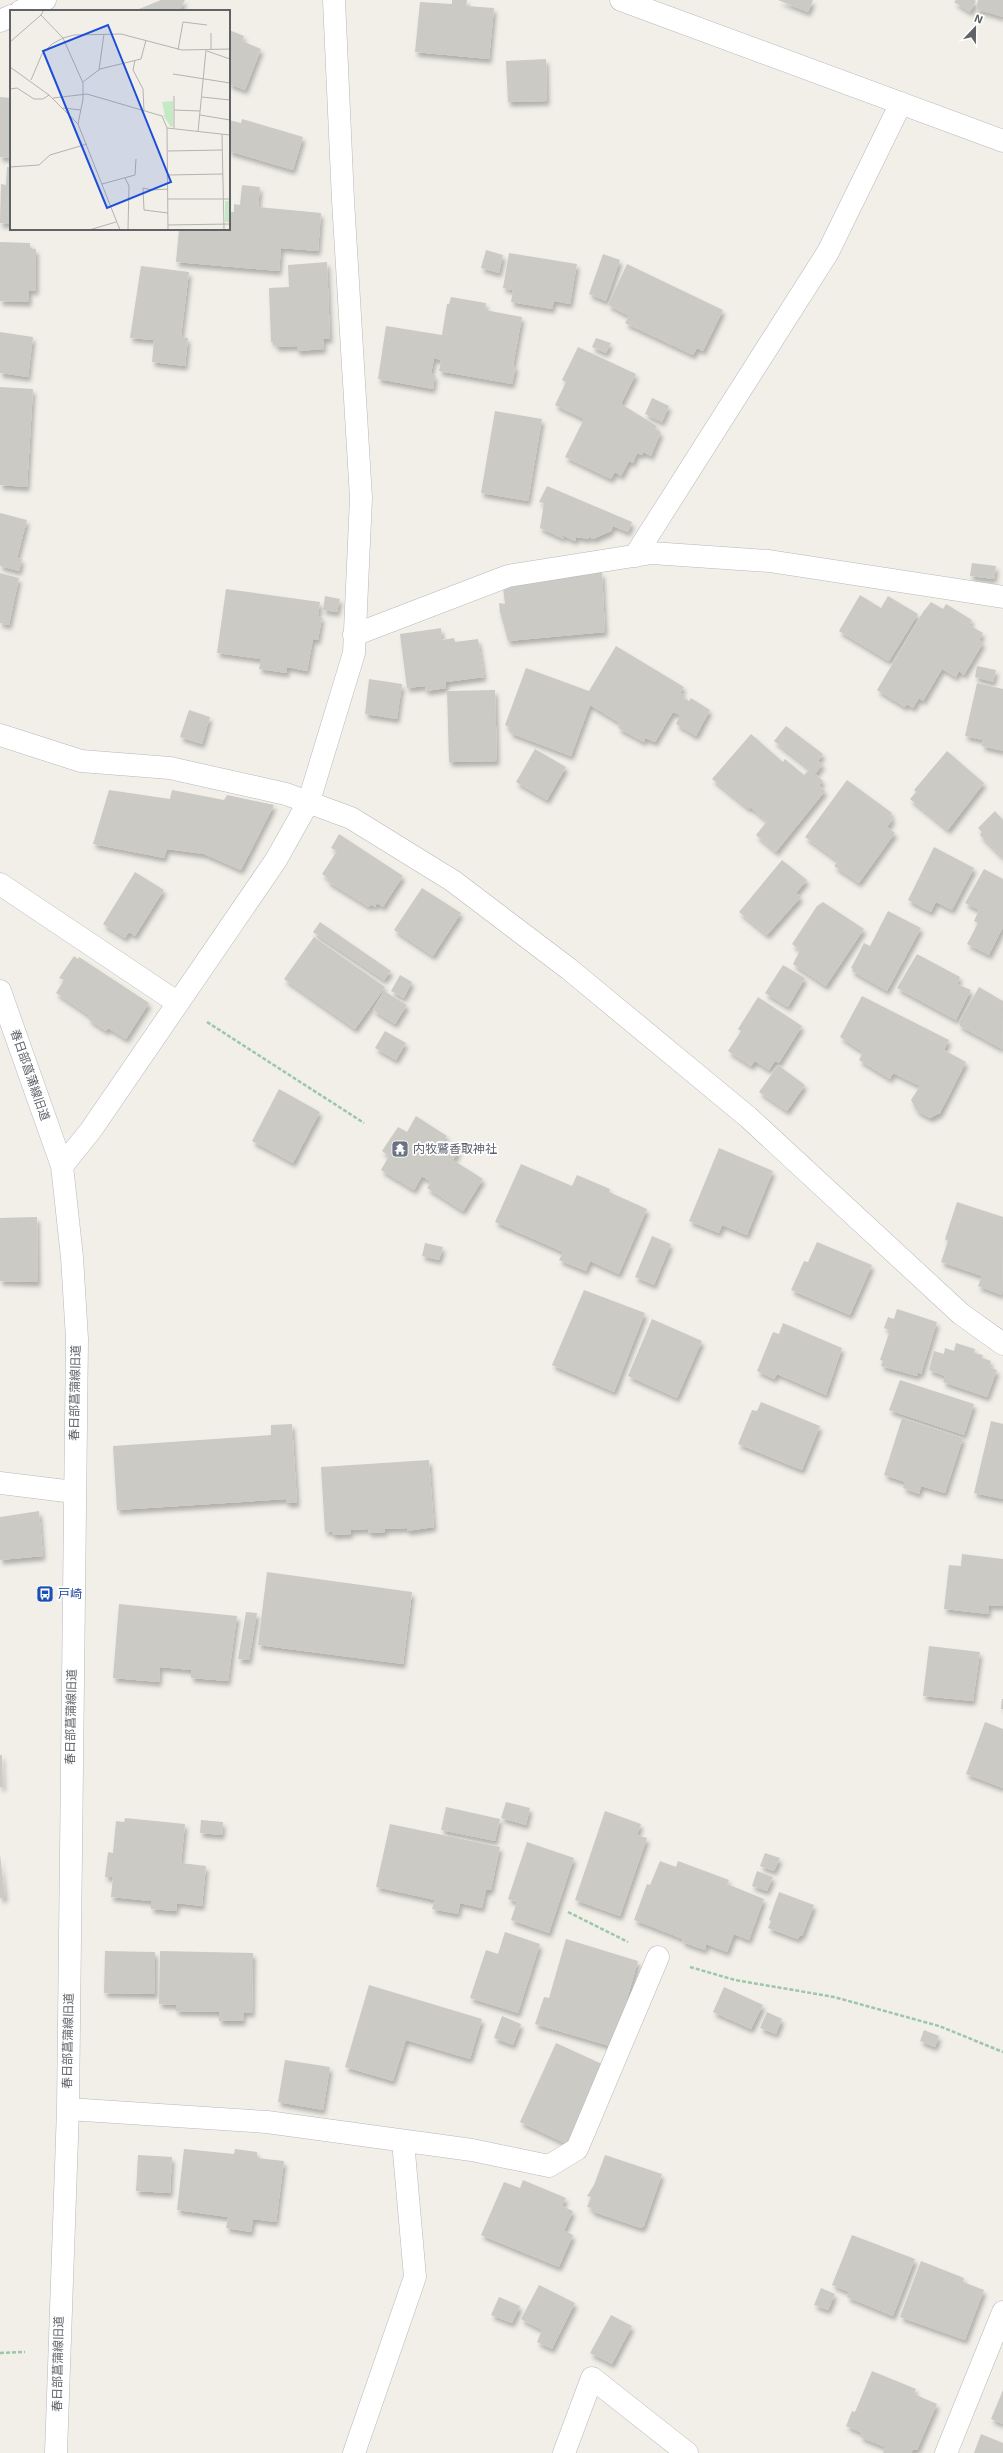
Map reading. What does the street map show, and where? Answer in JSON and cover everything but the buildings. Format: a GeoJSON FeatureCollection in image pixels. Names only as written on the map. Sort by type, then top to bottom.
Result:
{"type":"FeatureCollection","features":[{"type":"Feature","properties":{"kind":"street"},"geometry":{"type":"LineString","coordinates":[[23,10],[45,0]]}},
{"type":"Feature","properties":{"kind":"street"},"geometry":{"type":"LineString","coordinates":[[62,1166],[91,1130],[276,860],[309,801],[354,653],[361,498],[342,200],[334,0]]}},
{"type":"Feature","properties":{"kind":"street"},"geometry":{"type":"LineString","coordinates":[[621,0],[1003,141]]}},
{"type":"Feature","properties":{"kind":"street"},"geometry":{"type":"LineString","coordinates":[[0,21],[10,16]]}},
{"type":"Feature","properties":{"kind":"street"},"geometry":{"type":"LineString","coordinates":[[635,556],[828,252],[901,103]]}},
{"type":"Feature","properties":{"kind":"street"},"geometry":{"type":"LineString","coordinates":[[354,635],[508,576],[652,553],[769,561],[1003,597]]}},
{"type":"Feature","properties":{"kind":"street"},"geometry":{"type":"LineString","coordinates":[[0,735],[81,761],[170,768],[309,801],[351,818],[453,881],[569,969],[748,1117],[961,1314],[1003,1344]]}},
{"type":"Feature","properties":{"kind":"street"},"geometry":{"type":"LineString","coordinates":[[0,884],[178,1003]]}},
{"type":"Feature","properties":{"kind":"street","name":"春日部菖蒲線旧道"},"geometry":{"type":"LineString","coordinates":[[0,991],[62,1166],[72,1257],[76,1339],[68,2109],[56,2453]]}},
{"type":"Feature","properties":{"kind":"street"},"geometry":{"type":"LineString","coordinates":[[0,1483],[74,1492]]}},
{"type":"Feature","properties":{"kind":"street"},"geometry":{"type":"LineString","coordinates":[[68,2109],[267,2122],[472,2150],[549,2166],[577,2149],[658,1958]]}},
{"type":"Feature","properties":{"kind":"street"},"geometry":{"type":"LineString","coordinates":[[354,2453],[415,2277],[403,2141]]}},
{"type":"Feature","properties":{"kind":"street"},"geometry":{"type":"LineString","coordinates":[[946,2453],[998,2338],[1003,2312]]}},
{"type":"Feature","properties":{"kind":"street"},"geometry":{"type":"LineString","coordinates":[[564,2453],[592,2378],[687,2453]]}},
{"type":"Feature","properties":{"kind":"path"},"geometry":{"type":"LineString","coordinates":[[178,1003],[364,1123]]}},
{"type":"Feature","properties":{"kind":"path"},"geometry":{"type":"LineString","coordinates":[[568,1912],[658,1958],[735,1980],[834,1998],[939,2026],[1003,2052]]}},
{"type":"Feature","properties":{"kind":"place","name":"内牧鷲香取神社"},"geometry":{"type":"Point","coordinates":[400,1149]}},
{"type":"Feature","properties":{"kind":"place","name":"戸崎"},"geometry":{"type":"Point","coordinates":[45,1594]}}]}
